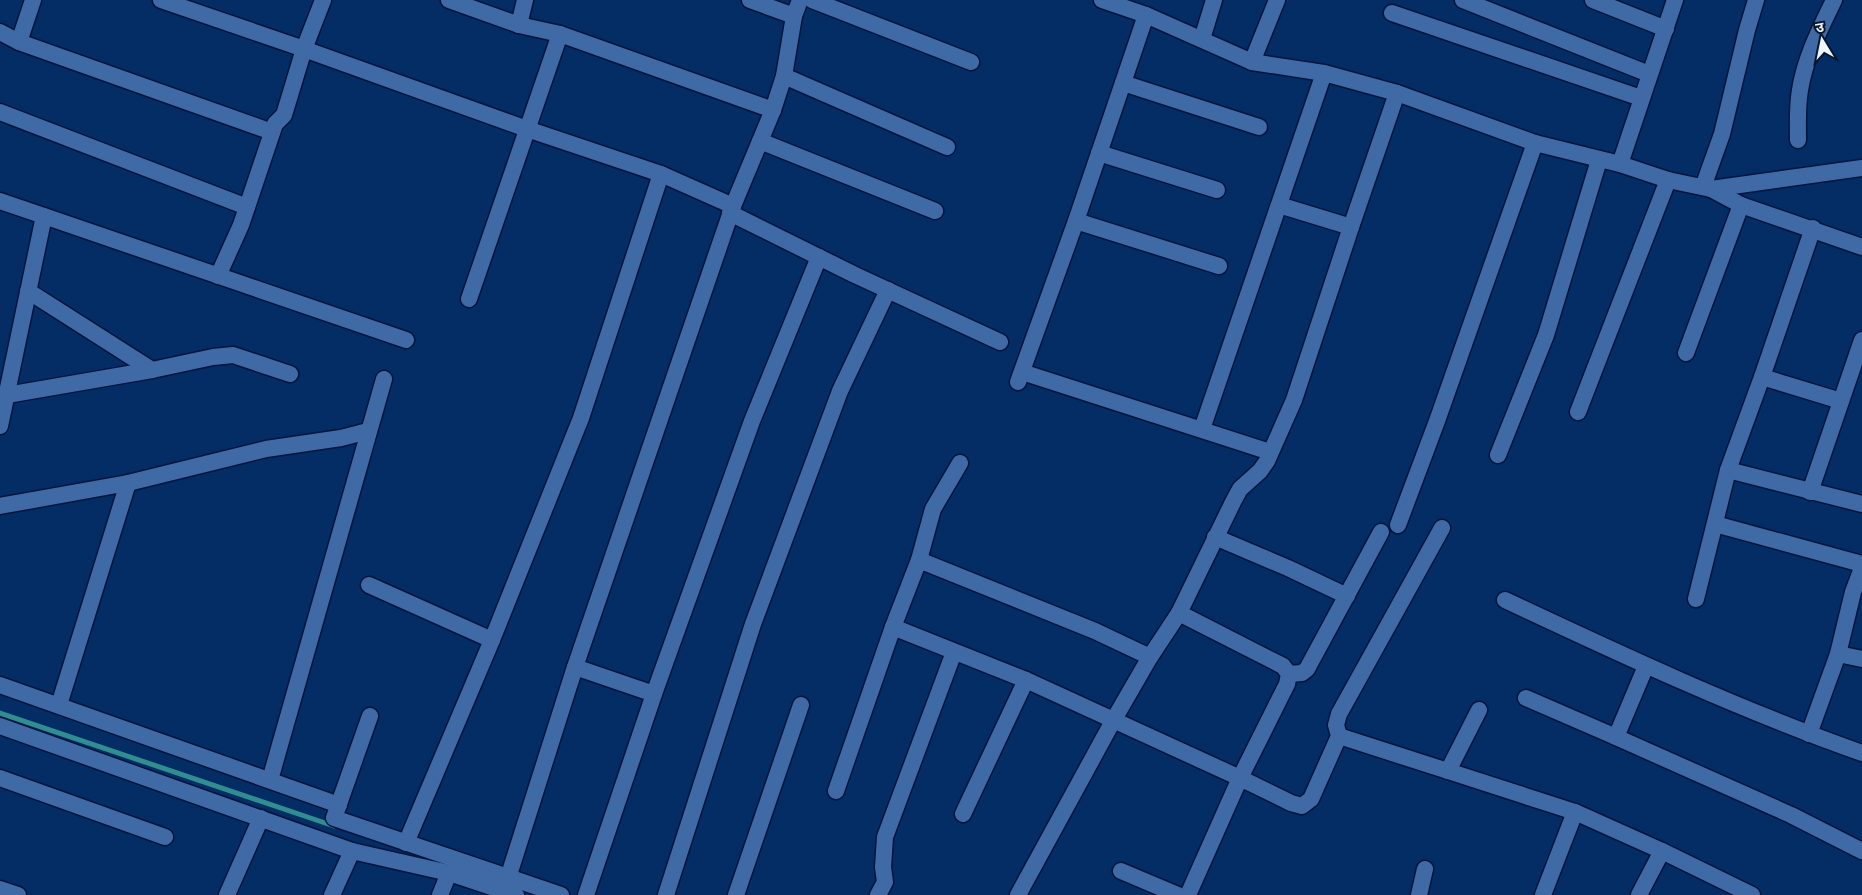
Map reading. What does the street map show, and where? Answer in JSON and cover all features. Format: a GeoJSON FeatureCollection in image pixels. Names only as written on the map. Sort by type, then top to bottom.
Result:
{"type":"FeatureCollection","features":[{"type":"Feature","properties":{"kind":"street"},"geometry":{"type":"LineString","coordinates":[[19,42],[33,0]]}},
{"type":"Feature","properties":{"kind":"street"},"geometry":{"type":"LineString","coordinates":[[161,0],[527,129],[661,174],[732,209],[819,257],[1000,342]]}},
{"type":"Feature","properties":{"kind":"street"},"geometry":{"type":"LineString","coordinates":[[218,276],[242,225],[275,124],[284,115],[304,49],[323,0]]}},
{"type":"Feature","properties":{"kind":"street"},"geometry":{"type":"LineString","coordinates":[[449,0],[519,25],[560,34],[773,110]]}},
{"type":"Feature","properties":{"kind":"street"},"geometry":{"type":"LineString","coordinates":[[519,25],[525,0]]}},
{"type":"Feature","properties":{"kind":"street"},"geometry":{"type":"LineString","coordinates":[[750,0],[794,16]]}},
{"type":"Feature","properties":{"kind":"street"},"geometry":{"type":"LineString","coordinates":[[508,878],[575,667],[732,209],[773,110],[784,76],[794,16],[800,0]]}},
{"type":"Feature","properties":{"kind":"street"},"geometry":{"type":"LineString","coordinates":[[812,0],[971,62]]}},
{"type":"Feature","properties":{"kind":"street"},"geometry":{"type":"LineString","coordinates":[[1102,0],[1146,15],[1252,62],[1324,72],[1397,93],[1535,143],[1620,164],[1668,180],[1707,188],[1742,205],[1862,247]]}},
{"type":"Feature","properties":{"kind":"street"},"geometry":{"type":"LineString","coordinates":[[1202,39],[1214,0]]}},
{"type":"Feature","properties":{"kind":"street"},"geometry":{"type":"LineString","coordinates":[[1252,62],[1276,0]]}},
{"type":"Feature","properties":{"kind":"street"},"geometry":{"type":"LineString","coordinates":[[1463,0],[1649,74]]}},
{"type":"Feature","properties":{"kind":"street"},"geometry":{"type":"LineString","coordinates":[[1593,0],[1666,29]]}},
{"type":"Feature","properties":{"kind":"street"},"geometry":{"type":"LineString","coordinates":[[1620,164],[1675,0]]}},
{"type":"Feature","properties":{"kind":"street"},"geometry":{"type":"LineString","coordinates":[[1707,188],[1756,0]]}},
{"type":"Feature","properties":{"kind":"street"},"geometry":{"type":"LineString","coordinates":[[1798,140],[1800,91],[1804,71],[1819,31],[1834,0]]}},
{"type":"Feature","properties":{"kind":"street"},"geometry":{"type":"LineString","coordinates":[[1392,12],[1641,98]]}},
{"type":"Feature","properties":{"kind":"street"},"geometry":{"type":"LineString","coordinates":[[1146,15],[1100,153],[1020,377],[1202,429],[1270,452]]}},
{"type":"Feature","properties":{"kind":"street"},"geometry":{"type":"LineString","coordinates":[[0,32],[19,42],[272,132]]}},
{"type":"Feature","properties":{"kind":"street"},"geometry":{"type":"LineString","coordinates":[[469,299],[560,34]]}},
{"type":"Feature","properties":{"kind":"street"},"geometry":{"type":"LineString","coordinates":[[1202,429],[1324,72]]}},
{"type":"Feature","properties":{"kind":"street"},"geometry":{"type":"LineString","coordinates":[[784,76],[947,147]]}},
{"type":"Feature","properties":{"kind":"street"},"geometry":{"type":"LineString","coordinates":[[1123,83],[1259,127]]}},
{"type":"Feature","properties":{"kind":"street"},"geometry":{"type":"LineString","coordinates":[[1018,895],[1112,721],[1179,613],[1240,489],[1260,471],[1267,461],[1294,400],[1397,93]]}},
{"type":"Feature","properties":{"kind":"street"},"geometry":{"type":"LineString","coordinates":[[0,112],[247,207]]}},
{"type":"Feature","properties":{"kind":"street"},"geometry":{"type":"LineString","coordinates":[[760,141],[935,211]]}},
{"type":"Feature","properties":{"kind":"street"},"geometry":{"type":"LineString","coordinates":[[1398,525],[1438,421],[1535,143]]}},
{"type":"Feature","properties":{"kind":"street"},"geometry":{"type":"LineString","coordinates":[[1100,153],[1217,190]]}},
{"type":"Feature","properties":{"kind":"street"},"geometry":{"type":"LineString","coordinates":[[1498,455],[1546,335],[1599,160]]}},
{"type":"Feature","properties":{"kind":"street"},"geometry":{"type":"LineString","coordinates":[[1707,188],[1862,168]]}},
{"type":"Feature","properties":{"kind":"street"},"geometry":{"type":"LineString","coordinates":[[406,843],[492,640],[581,418],[661,174]]}},
{"type":"Feature","properties":{"kind":"street"},"geometry":{"type":"LineString","coordinates":[[1578,412],[1668,180]]}},
{"type":"Feature","properties":{"kind":"street"},"geometry":{"type":"LineString","coordinates":[[0,201],[406,340]]}},
{"type":"Feature","properties":{"kind":"street"},"geometry":{"type":"LineString","coordinates":[[1279,205],[1351,227]]}},
{"type":"Feature","properties":{"kind":"street"},"geometry":{"type":"LineString","coordinates":[[1686,353],[1742,205]]}},
{"type":"Feature","properties":{"kind":"street"},"geometry":{"type":"LineString","coordinates":[[0,426],[44,216]]}},
{"type":"Feature","properties":{"kind":"street"},"geometry":{"type":"LineString","coordinates":[[1076,221],[1219,266]]}},
{"type":"Feature","properties":{"kind":"street"},"geometry":{"type":"LineString","coordinates":[[1696,599],[1728,470],[1762,378],[1812,228]]}},
{"type":"Feature","properties":{"kind":"street"},"geometry":{"type":"LineString","coordinates":[[586,895],[654,694],[752,421],[819,257]]}},
{"type":"Feature","properties":{"kind":"street"},"geometry":{"type":"LineString","coordinates":[[666,895],[753,624],[840,391],[888,290]]}},
{"type":"Feature","properties":{"kind":"street"},"geometry":{"type":"LineString","coordinates":[[28,291],[152,370]]}},
{"type":"Feature","properties":{"kind":"street"},"geometry":{"type":"LineString","coordinates":[[1810,492],[1862,340]]}},
{"type":"Feature","properties":{"kind":"street"},"geometry":{"type":"LineString","coordinates":[[6,395],[152,370],[213,357],[233,355],[290,374]]}},
{"type":"Feature","properties":{"kind":"street"},"geometry":{"type":"LineString","coordinates":[[1762,378],[1841,400]]}},
{"type":"Feature","properties":{"kind":"street"},"geometry":{"type":"LineString","coordinates":[[270,780],[384,379]]}},
{"type":"Feature","properties":{"kind":"street"},"geometry":{"type":"LineString","coordinates":[[0,506],[128,483],[266,449],[341,438],[368,431]]}},
{"type":"Feature","properties":{"kind":"street"},"geometry":{"type":"LineString","coordinates":[[836,792],[892,626],[919,560],[933,509],[960,463]]}},
{"type":"Feature","properties":{"kind":"street"},"geometry":{"type":"LineString","coordinates":[[1728,470],[1862,504]]}},
{"type":"Feature","properties":{"kind":"street"},"geometry":{"type":"LineString","coordinates":[[59,705],[128,483]]}},
{"type":"Feature","properties":{"kind":"street"},"geometry":{"type":"LineString","coordinates":[[1715,524],[1862,564]]}},
{"type":"Feature","properties":{"kind":"street"},"geometry":{"type":"LineString","coordinates":[[892,626],[1026,680],[1291,803],[1302,806],[1311,799],[1339,736],[1336,725],[1339,714],[1442,528]]}},
{"type":"Feature","properties":{"kind":"street"},"geometry":{"type":"LineString","coordinates":[[1290,674],[1302,673],[1307,669],[1381,532]]}},
{"type":"Feature","properties":{"kind":"street"},"geometry":{"type":"LineString","coordinates":[[1215,537],[1347,596]]}},
{"type":"Feature","properties":{"kind":"street"},"geometry":{"type":"LineString","coordinates":[[919,560],[1095,630],[1150,657]]}},
{"type":"Feature","properties":{"kind":"street"},"geometry":{"type":"LineString","coordinates":[[1809,734],[1838,654],[1853,592],[1862,568]]}},
{"type":"Feature","properties":{"kind":"street"},"geometry":{"type":"LineString","coordinates":[[369,585],[492,640]]}},
{"type":"Feature","properties":{"kind":"street"},"geometry":{"type":"LineString","coordinates":[[1505,600],[1646,666],[1809,734],[1860,749]]}},
{"type":"Feature","properties":{"kind":"street"},"geometry":{"type":"LineString","coordinates":[[1179,613],[1283,666],[1290,674]]}},
{"type":"Feature","properties":{"kind":"street"},"geometry":{"type":"LineString","coordinates":[[878,895],[885,882],[883,867],[885,838],[954,652]]}},
{"type":"Feature","properties":{"kind":"street"},"geometry":{"type":"LineString","coordinates":[[1838,654],[1862,658]]}},
{"type":"Feature","properties":{"kind":"street"},"geometry":{"type":"LineString","coordinates":[[1616,737],[1646,666]]}},
{"type":"Feature","properties":{"kind":"street"},"geometry":{"type":"LineString","coordinates":[[575,667],[654,694]]}},
{"type":"Feature","properties":{"kind":"street"},"geometry":{"type":"LineString","coordinates":[[1188,895],[1240,778],[1287,684],[1290,674]]}},
{"type":"Feature","properties":{"kind":"street"},"geometry":{"type":"LineString","coordinates":[[963,814],[1026,680]]}},
{"type":"Feature","properties":{"kind":"street"},"geometry":{"type":"LineString","coordinates":[[0,685],[339,804]]}},
{"type":"Feature","properties":{"kind":"street"},"geometry":{"type":"LineString","coordinates":[[1526,698],[1791,815],[1862,852]]}},
{"type":"Feature","properties":{"kind":"street"},"geometry":{"type":"LineString","coordinates":[[736,895],[801,705]]}},
{"type":"Feature","properties":{"kind":"street"},"geometry":{"type":"LineString","coordinates":[[1448,771],[1479,710]]}},
{"type":"Feature","properties":{"kind":"street"},"geometry":{"type":"LineString","coordinates":[[370,716],[334,818],[561,895]]}},
{"type":"Feature","properties":{"kind":"street"},"geometry":{"type":"LineString","coordinates":[[0,726],[352,851],[449,873],[516,895]]}},
{"type":"Feature","properties":{"kind":"street"},"geometry":{"type":"LineString","coordinates":[[1339,736],[1576,812],[1662,851],[1742,893]]}},
{"type":"Feature","properties":{"kind":"street"},"geometry":{"type":"LineString","coordinates":[[0,778],[165,837]]}},
{"type":"Feature","properties":{"kind":"street"},"geometry":{"type":"LineString","coordinates":[[1543,895],[1576,812]]}},
{"type":"Feature","properties":{"kind":"street"},"geometry":{"type":"LineString","coordinates":[[227,895],[261,818]]}},
{"type":"Feature","properties":{"kind":"street"},"geometry":{"type":"LineString","coordinates":[[332,895],[352,851]]}},
{"type":"Feature","properties":{"kind":"street"},"geometry":{"type":"LineString","coordinates":[[1640,895],[1662,851]]}},
{"type":"Feature","properties":{"kind":"street"},"geometry":{"type":"LineString","coordinates":[[1419,895],[1425,868]]}},
{"type":"Feature","properties":{"kind":"street"},"geometry":{"type":"LineString","coordinates":[[1121,871],[1178,895]]}},
{"type":"Feature","properties":{"kind":"street"},"geometry":{"type":"LineString","coordinates":[[440,895],[449,873]]}},
{"type":"Feature","properties":{"kind":"street"},"geometry":{"type":"LineString","coordinates":[[0,889],[18,895]]}},
{"type":"Feature","properties":{"kind":"waterway"},"geometry":{"type":"LineString","coordinates":[[0,713],[334,826]]}}]}
